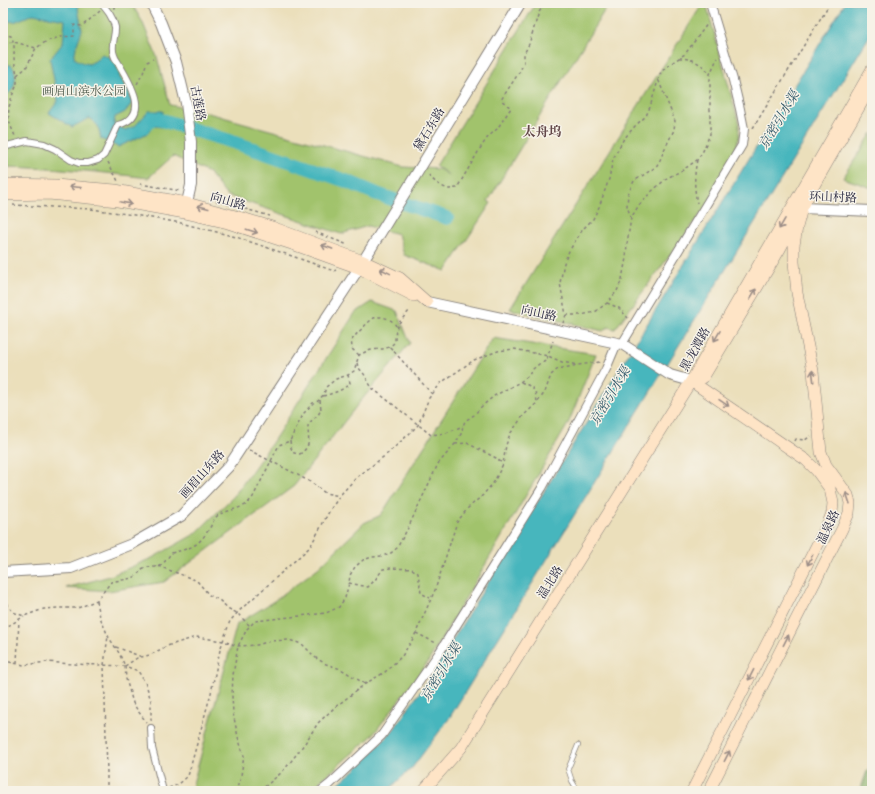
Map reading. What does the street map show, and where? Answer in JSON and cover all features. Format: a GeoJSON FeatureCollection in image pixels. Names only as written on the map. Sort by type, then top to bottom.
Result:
{"type":"FeatureCollection","features":[{"type":"Feature","properties":{"kind":"main road","name":"黑龙潭路"},"geometry":{"type":"LineString","coordinates":[[691,381],[702,378],[780,249],[798,206],[872,69]]}},
{"type":"Feature","properties":{"kind":"main road","name":"黑龙潭路"},"geometry":{"type":"LineString","coordinates":[[798,206],[816,182],[872,84]]}},
{"type":"Feature","properties":{"kind":"main road","name":"向山路"},"geometry":{"type":"LineString","coordinates":[[3,184],[55,185],[115,190],[186,208]]}},
{"type":"Feature","properties":{"kind":"main road","name":"向山路"},"geometry":{"type":"LineString","coordinates":[[3,195],[49,194],[186,208],[239,217],[272,227],[361,265],[400,278],[427,302]]}},
{"type":"Feature","properties":{"kind":"main road","name":"温泉路"},"geometry":{"type":"LineString","coordinates":[[710,791],[849,513],[850,503],[848,494],[826,465],[821,452],[813,371],[797,293],[794,262],[794,245],[798,206]]}},
{"type":"Feature","properties":{"kind":"main road","name":"温泉路"},"geometry":{"type":"LineString","coordinates":[[691,381],[806,460],[816,470],[830,489],[833,503],[832,513],[828,524],[692,791]]}},
{"type":"Feature","properties":{"kind":"main road","name":"温北路"},"geometry":{"type":"LineString","coordinates":[[423,791],[461,748],[691,381]]}},
{"type":"Feature","properties":{"kind":"main road"},"geometry":{"type":"LineString","coordinates":[[828,524],[836,518],[840,518],[844,521],[842,529]]}},
{"type":"Feature","properties":{"kind":"street"},"geometry":{"type":"LineString","coordinates":[[3,147],[27,141],[44,144],[55,149],[71,160],[79,163],[88,163],[98,160],[104,155],[118,124],[130,120],[136,110],[136,97],[131,84],[114,55],[113,47],[115,28],[110,14],[101,3]]}},
{"type":"Feature","properties":{"kind":"street","name":"古莲路"},"geometry":{"type":"LineString","coordinates":[[151,3],[161,23],[176,62],[186,103],[191,142],[191,184],[186,208]]}},
{"type":"Feature","properties":{"kind":"street","name":"黛石东路"},"geometry":{"type":"LineString","coordinates":[[361,265],[521,3]]}},
{"type":"Feature","properties":{"kind":"street"},"geometry":{"type":"LineString","coordinates":[[321,791],[382,735],[443,647],[542,488],[619,344],[631,329],[742,145],[744,129],[740,109],[710,3]]}},
{"type":"Feature","properties":{"kind":"street","name":"环山村路"},"geometry":{"type":"LineString","coordinates":[[798,206],[872,211]]}},
{"type":"Feature","properties":{"kind":"street","name":"画眉山东路"},"geometry":{"type":"LineString","coordinates":[[3,572],[71,568],[132,544],[181,516],[229,466],[361,265]]}},
{"type":"Feature","properties":{"kind":"street","name":"向山路"},"geometry":{"type":"LineString","coordinates":[[427,302],[619,344]]}},
{"type":"Feature","properties":{"kind":"street"},"geometry":{"type":"LineString","coordinates":[[619,344],[670,375],[691,381]]}},
{"type":"Feature","properties":{"kind":"street"},"geometry":{"type":"LineString","coordinates":[[151,728],[152,748],[163,791]]}},
{"type":"Feature","properties":{"kind":"lane"},"geometry":{"type":"LineString","coordinates":[[578,745],[568,769],[572,781],[578,791]]}},
{"type":"Feature","properties":{"kind":"lane"},"geometry":{"type":"LineString","coordinates":[[626,791],[636,791]]}},
{"type":"Feature","properties":{"kind":"path"},"geometry":{"type":"LineString","coordinates":[[429,175],[440,185],[450,189],[457,188],[481,147],[488,137],[497,130],[511,108],[501,100],[520,71],[524,62],[524,54],[529,44],[539,12],[546,3]]}},
{"type":"Feature","properties":{"kind":"path"},"geometry":{"type":"LineString","coordinates":[[750,131],[830,3]]}},
{"type":"Feature","properties":{"kind":"path"},"geometry":{"type":"LineString","coordinates":[[17,75],[26,68],[36,48],[47,41],[60,36],[74,36],[74,25],[82,26],[100,11],[108,11],[128,4]]}},
{"type":"Feature","properties":{"kind":"path"},"geometry":{"type":"LineString","coordinates":[[714,16],[685,54],[664,69],[660,74],[646,116],[623,140],[613,159],[609,179],[600,207],[593,219],[583,229],[569,251],[564,263],[560,283],[566,315],[580,315],[595,312],[607,303],[617,291],[622,279],[631,218],[638,205],[667,178],[683,170],[697,160],[703,151],[710,134],[710,74],[716,61],[724,50]]}},
{"type":"Feature","properties":{"kind":"path"},"geometry":{"type":"LineString","coordinates":[[3,34],[11,36],[14,42],[14,59],[17,83],[8,112],[9,122],[18,143]]}},
{"type":"Feature","properties":{"kind":"path"},"geometry":{"type":"LineString","coordinates":[[3,43],[14,42],[36,48]]}},
{"type":"Feature","properties":{"kind":"path"},"geometry":{"type":"LineString","coordinates":[[679,58],[691,60],[701,64],[710,74]]}},
{"type":"Feature","properties":{"kind":"path"},"geometry":{"type":"LineString","coordinates":[[133,91],[147,62],[153,59]]}},
{"type":"Feature","properties":{"kind":"path"},"geometry":{"type":"LineString","coordinates":[[631,218],[627,206],[628,194],[634,181],[656,167],[674,130],[675,121],[658,80]]}},
{"type":"Feature","properties":{"kind":"path"},"geometry":{"type":"LineString","coordinates":[[3,107],[9,106]]}},
{"type":"Feature","properties":{"kind":"path"},"geometry":{"type":"LineString","coordinates":[[104,155],[118,181]]}},
{"type":"Feature","properties":{"kind":"path"},"geometry":{"type":"LineString","coordinates":[[697,160],[694,175],[694,187],[698,204]]}},
{"type":"Feature","properties":{"kind":"path"},"geometry":{"type":"LineString","coordinates":[[10,205],[91,209],[181,223],[236,237],[334,271],[340,270]]}},
{"type":"Feature","properties":{"kind":"path"},"geometry":{"type":"LineString","coordinates":[[607,303],[619,308],[629,319],[631,329]]}},
{"type":"Feature","properties":{"kind":"path"},"geometry":{"type":"LineString","coordinates":[[359,355],[352,349],[351,341],[354,335],[374,318],[381,317],[388,319],[394,322],[396,326]]}},
{"type":"Feature","properties":{"kind":"path"},"geometry":{"type":"LineString","coordinates":[[234,791],[240,782],[244,756],[238,737],[234,713],[232,696],[233,675],[238,646],[247,629],[255,621],[326,613],[339,607],[345,598],[350,575],[355,567],[363,560],[392,553],[397,548],[438,464],[455,444],[461,434],[462,426],[465,421],[474,415],[494,396],[520,382],[536,367],[546,361],[553,341]]}},
{"type":"Feature","properties":{"kind":"path"},"geometry":{"type":"LineString","coordinates":[[390,347],[432,394]]}},
{"type":"Feature","properties":{"kind":"path"},"geometry":{"type":"LineString","coordinates":[[163,791],[179,784],[188,776],[211,693],[222,641],[230,621],[265,586],[310,547],[330,510],[340,496],[356,478],[387,454],[418,425],[429,398],[442,382],[474,360],[498,351],[514,349],[548,356],[562,362],[578,364]]}},
{"type":"Feature","properties":{"kind":"path"},"geometry":{"type":"LineString","coordinates":[[260,791],[290,764],[318,722],[365,684],[385,672],[402,656],[416,633],[431,598],[457,522],[468,508],[483,495],[494,482],[504,464],[506,444],[510,434],[523,416],[537,403],[545,392],[551,375],[558,369],[578,364],[609,361]]}},
{"type":"Feature","properties":{"kind":"path"},"geometry":{"type":"LineString","coordinates":[[357,363],[358,367],[372,388],[431,435],[446,433],[462,426]]}},
{"type":"Feature","properties":{"kind":"path"},"geometry":{"type":"LineString","coordinates":[[322,396],[345,388],[350,383],[348,375]]}},
{"type":"Feature","properties":{"kind":"path"},"geometry":{"type":"LineString","coordinates":[[520,382],[531,386],[536,394],[537,403]]}},
{"type":"Feature","properties":{"kind":"path"},"geometry":{"type":"LineString","coordinates":[[290,441],[291,448],[294,453],[300,454],[307,448],[309,442],[308,426],[321,410],[320,399]]}},
{"type":"Feature","properties":{"kind":"path"},"geometry":{"type":"LineString","coordinates":[[790,448],[796,439],[805,440],[814,434],[820,434]]}},
{"type":"Feature","properties":{"kind":"path"},"geometry":{"type":"LineString","coordinates":[[455,444],[467,443],[496,458],[504,464]]}},
{"type":"Feature","properties":{"kind":"path"},"geometry":{"type":"LineString","coordinates":[[242,447],[296,474],[312,483],[325,493],[340,496]]}},
{"type":"Feature","properties":{"kind":"path"},"geometry":{"type":"LineString","coordinates":[[157,566],[198,582],[209,595],[219,600],[229,609],[237,613],[250,626]]}},
{"type":"Feature","properties":{"kind":"path"},"geometry":{"type":"LineString","coordinates":[[349,583],[368,587],[383,569],[412,569],[418,573],[421,593],[431,598]]}},
{"type":"Feature","properties":{"kind":"path"},"geometry":{"type":"LineString","coordinates":[[97,600],[100,617],[108,636],[125,666],[126,680],[133,703],[138,712],[151,728]]}},
{"type":"Feature","properties":{"kind":"path"},"geometry":{"type":"LineString","coordinates":[[3,629],[24,616]]}},
{"type":"Feature","properties":{"kind":"path"},"geometry":{"type":"LineString","coordinates":[[17,663],[19,619]]}},
{"type":"Feature","properties":{"kind":"path"},"geometry":{"type":"LineString","coordinates":[[416,633],[443,647]]}},
{"type":"Feature","properties":{"kind":"path"},"geometry":{"type":"LineString","coordinates":[[107,791],[104,665],[108,636]]}},
{"type":"Feature","properties":{"kind":"path"},"geometry":{"type":"LineString","coordinates":[[125,666],[138,658],[150,655],[167,646],[196,637],[222,641],[238,646],[257,645],[270,640],[289,640],[302,644],[316,658],[326,664],[341,669],[365,684]]}},
{"type":"Feature","properties":{"kind":"path"},"geometry":{"type":"LineString","coordinates":[[115,646],[142,657]]}},
{"type":"Feature","properties":{"kind":"path"},"geometry":{"type":"LineString","coordinates":[[3,663],[9,662],[24,665],[47,662],[125,666],[138,671],[146,684],[151,701],[151,728]]}},
{"type":"Feature","properties":{"kind":"green space","name":"画眉山滨水公园"},"geometry":{"type":"Polygon","coordinates":[[[3,3],[131,3],[142,21],[157,57],[170,105],[201,111],[403,167],[439,169],[450,176],[436,166],[536,3],[609,3],[488,201],[491,203],[446,271],[404,255],[398,234],[368,226],[341,234],[226,195],[209,173],[173,156],[148,178],[76,170],[3,166],[3,3]]]}},
{"type":"Feature","properties":{"kind":"green space"},"geometry":{"type":"Polygon","coordinates":[[[703,3],[706,3],[739,124],[739,137],[729,168],[709,203],[615,329],[608,327],[603,331],[510,309],[703,3]]]}},
{"type":"Feature","properties":{"kind":"green space"},"geometry":{"type":"Polygon","coordinates":[[[872,133],[872,188],[843,178],[872,133]]]}},
{"type":"Feature","properties":{"kind":"green space"},"geometry":{"type":"Polygon","coordinates":[[[372,302],[397,311],[410,343],[359,403],[294,486],[164,582],[109,591],[66,588],[110,576],[152,558],[195,534],[234,496],[274,440],[355,313],[372,302]]]}},
{"type":"Feature","properties":{"kind":"green space"},"geometry":{"type":"Polygon","coordinates":[[[493,338],[596,354],[568,424],[428,662],[372,736],[309,791],[191,791],[237,624],[274,601],[318,568],[364,523],[381,515],[493,338]]]}},
{"type":"Feature","properties":{"kind":"green space"},"geometry":{"type":"Polygon","coordinates":[[[872,768],[872,791],[860,791],[867,771],[872,768]]]}},
{"type":"Feature","properties":{"kind":"water"},"geometry":{"type":"Polygon","coordinates":[[[3,3],[77,3],[82,30],[74,58],[83,63],[89,64],[95,61],[102,54],[109,57],[116,65],[120,78],[128,90],[132,103],[125,112],[115,117],[114,124],[125,130],[135,126],[149,111],[163,111],[162,127],[153,126],[148,133],[118,147],[101,139],[98,126],[90,118],[72,127],[49,113],[58,101],[50,59],[63,43],[65,20],[33,14],[14,22],[3,20],[3,3]]]}},
{"type":"Feature","properties":{"kind":"water","name":"京密引水渠"},"geometry":{"type":"Polygon","coordinates":[[[845,3],[872,3],[872,32],[448,720],[412,768],[387,791],[329,791],[356,769],[394,729],[426,683],[845,3]]]}},
{"type":"Feature","properties":{"kind":"water"},"geometry":{"type":"Polygon","coordinates":[[[8,65],[11,65],[13,68],[15,81],[12,90],[7,95],[3,95],[4,69],[8,65]]]}},
{"type":"Feature","properties":{"kind":"waterway"},"geometry":{"type":"LineString","coordinates":[[147,124],[153,118],[233,142],[447,218]]}},
{"type":"Feature","properties":{"kind":"district","name":"太舟坞"},"geometry":{"type":"Point","coordinates":[542,132]}}]}
